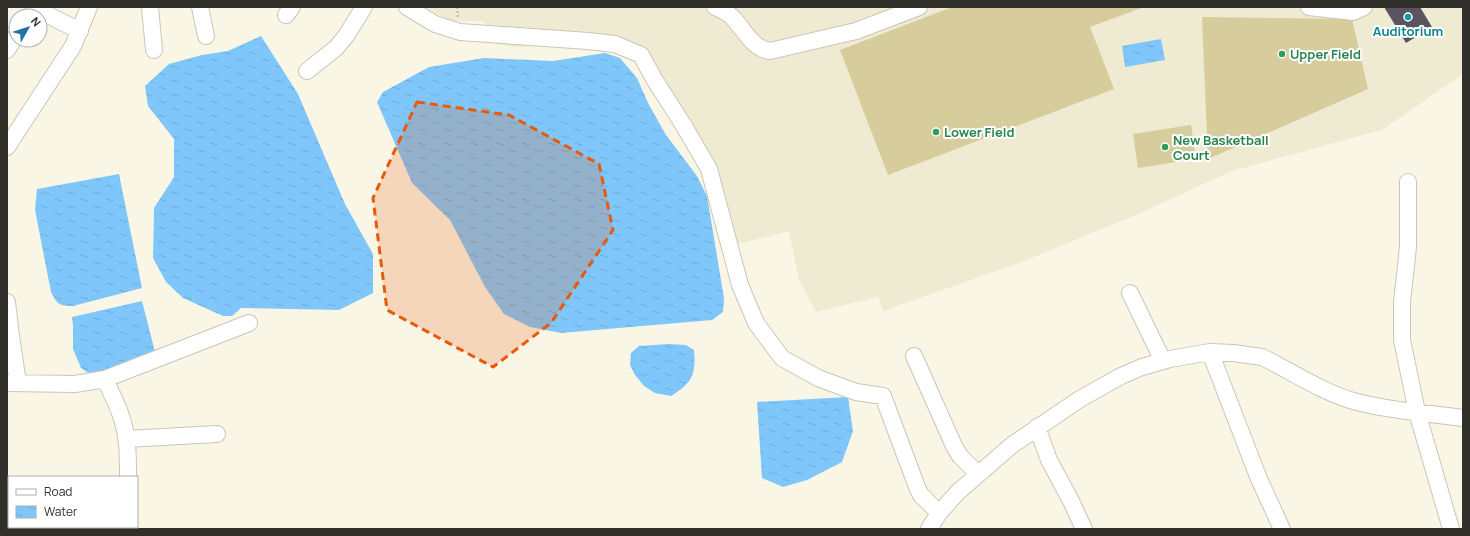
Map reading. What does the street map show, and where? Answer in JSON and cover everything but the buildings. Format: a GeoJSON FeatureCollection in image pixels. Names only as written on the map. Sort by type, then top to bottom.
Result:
{"type":"FeatureCollection","features":[{"type":"Feature","properties":{"kind":"street"},"geometry":{"type":"LineString","coordinates":[[7,147],[73,46],[89,7]]}},
{"type":"Feature","properties":{"kind":"street"},"geometry":{"type":"LineString","coordinates":[[150,7],[154,50]]}},
{"type":"Feature","properties":{"kind":"street"},"geometry":{"type":"LineString","coordinates":[[200,7],[206,36]]}},
{"type":"Feature","properties":{"kind":"street"},"geometry":{"type":"LineString","coordinates":[[308,71],[336,48],[346,36],[364,7]]}},
{"type":"Feature","properties":{"kind":"street"},"geometry":{"type":"LineString","coordinates":[[407,7],[436,24],[460,32],[557,38],[616,44],[641,55],[708,169],[740,284],[756,323],[782,358],[818,378],[856,392],[883,396],[917,487],[921,495],[939,513]]}},
{"type":"Feature","properties":{"kind":"street"},"geometry":{"type":"LineString","coordinates":[[715,7],[727,13],[734,19],[757,46],[763,50],[770,51],[856,31],[919,7]]}},
{"type":"Feature","properties":{"kind":"street"},"geometry":{"type":"LineString","coordinates":[[1309,7],[1353,12],[1364,7]]}},
{"type":"Feature","properties":{"kind":"street"},"geometry":{"type":"LineString","coordinates":[[48,17],[80,31]]}},
{"type":"Feature","properties":{"kind":"street"},"geometry":{"type":"LineString","coordinates":[[1408,182],[1408,247],[1402,302],[1402,340],[1416,412],[1451,529]]}},
{"type":"Feature","properties":{"kind":"street"},"geometry":{"type":"LineString","coordinates":[[1130,293],[1163,361]]}},
{"type":"Feature","properties":{"kind":"street"},"geometry":{"type":"LineString","coordinates":[[7,302],[11,336],[13,383],[75,384],[105,379],[250,323]]}},
{"type":"Feature","properties":{"kind":"street"},"geometry":{"type":"LineString","coordinates":[[929,529],[939,513],[958,492],[1012,444],[1080,399],[1121,376],[1142,367],[1163,361],[1210,352],[1233,353],[1262,358],[1334,394],[1356,402],[1463,418]]}},
{"type":"Feature","properties":{"kind":"street"},"geometry":{"type":"LineString","coordinates":[[1210,352],[1259,479],[1282,529]]}},
{"type":"Feature","properties":{"kind":"street"},"geometry":{"type":"LineString","coordinates":[[914,356],[952,442],[960,456],[978,474]]}},
{"type":"Feature","properties":{"kind":"street"},"geometry":{"type":"LineString","coordinates":[[105,379],[121,414],[126,440],[128,476]]}},
{"type":"Feature","properties":{"kind":"street"},"geometry":{"type":"LineString","coordinates":[[1036,427],[1049,460],[1084,529]]}},
{"type":"Feature","properties":{"kind":"street"},"geometry":{"type":"LineString","coordinates":[[126,440],[217,434]]}},
{"type":"Feature","properties":{"kind":"highlighted area"},"geometry":{"type":"Polygon","coordinates":[[[417,102],[509,115],[599,164],[613,230],[551,323],[493,367],[387,310],[373,198],[417,102]]]}},
{"type":"Feature","properties":{"kind":"shaded area"},"geometry":{"type":"Polygon","coordinates":[[[426,7],[1463,7],[1463,74],[1382,130],[1232,171],[1136,215],[1024,261],[883,311],[878,297],[816,312],[799,280],[789,231],[738,244],[728,216],[627,45],[554,45],[514,47],[496,44],[483,21],[450,21],[426,7]]]}},
{"type":"Feature","properties":{"kind":"shaded area","name":"Lower Field"},"geometry":{"type":"Polygon","coordinates":[[[952,7],[1144,7],[1090,27],[1114,89],[888,175],[840,50],[952,7]]]}},
{"type":"Feature","properties":{"kind":"shaded area","name":"Upper Field"},"geometry":{"type":"Polygon","coordinates":[[[1202,17],[1352,19],[1368,89],[1208,159],[1202,17]]]}},
{"type":"Feature","properties":{"kind":"shaded area","name":"New Basketball Court"},"geometry":{"type":"Polygon","coordinates":[[[1191,125],[1196,159],[1138,168],[1133,134],[1191,125]]]}},
{"type":"Feature","properties":{"kind":"water"},"geometry":{"type":"Polygon","coordinates":[[[261,36],[298,94],[345,204],[373,254],[373,293],[339,310],[241,308],[232,316],[223,316],[183,298],[166,282],[153,258],[154,208],[174,177],[174,139],[148,106],[145,86],[169,64],[202,55],[228,51],[261,36]]]}},
{"type":"Feature","properties":{"kind":"water"},"geometry":{"type":"Polygon","coordinates":[[[1161,39],[1165,60],[1125,67],[1122,46],[1161,39]]]}},
{"type":"Feature","properties":{"kind":"water"},"geometry":{"type":"Polygon","coordinates":[[[605,53],[620,58],[637,78],[648,103],[666,135],[697,176],[707,196],[724,298],[723,312],[712,320],[561,333],[530,327],[504,314],[485,287],[450,220],[412,183],[377,102],[383,92],[429,67],[484,58],[553,61],[605,53]]]}},
{"type":"Feature","properties":{"kind":"water"},"geometry":{"type":"Polygon","coordinates":[[[119,174],[142,288],[73,306],[61,305],[57,302],[51,292],[35,210],[37,189],[119,174]]]}},
{"type":"Feature","properties":{"kind":"water"},"geometry":{"type":"Polygon","coordinates":[[[142,301],[155,352],[94,377],[81,368],[73,349],[72,317],[142,301]]]}},
{"type":"Feature","properties":{"kind":"water"},"geometry":{"type":"Polygon","coordinates":[[[669,344],[686,345],[694,350],[694,366],[691,378],[684,387],[671,396],[655,393],[644,386],[635,375],[630,365],[631,353],[639,346],[669,344]]]}},
{"type":"Feature","properties":{"kind":"water"},"geometry":{"type":"Polygon","coordinates":[[[848,397],[853,431],[842,462],[807,480],[783,487],[762,478],[757,402],[848,397]]]}},
{"type":"Feature","properties":{"kind":"place","name":"Auditorium"},"geometry":{"type":"Point","coordinates":[1408,17]}},
{"type":"Feature","properties":{"kind":"place","name":"Upper Field"},"geometry":{"type":"Point","coordinates":[1282,54]}},
{"type":"Feature","properties":{"kind":"place","name":"Lower Field"},"geometry":{"type":"Point","coordinates":[936,132]}},
{"type":"Feature","properties":{"kind":"place","name":"New Basketball Court"},"geometry":{"type":"Point","coordinates":[1165,147]}}]}
